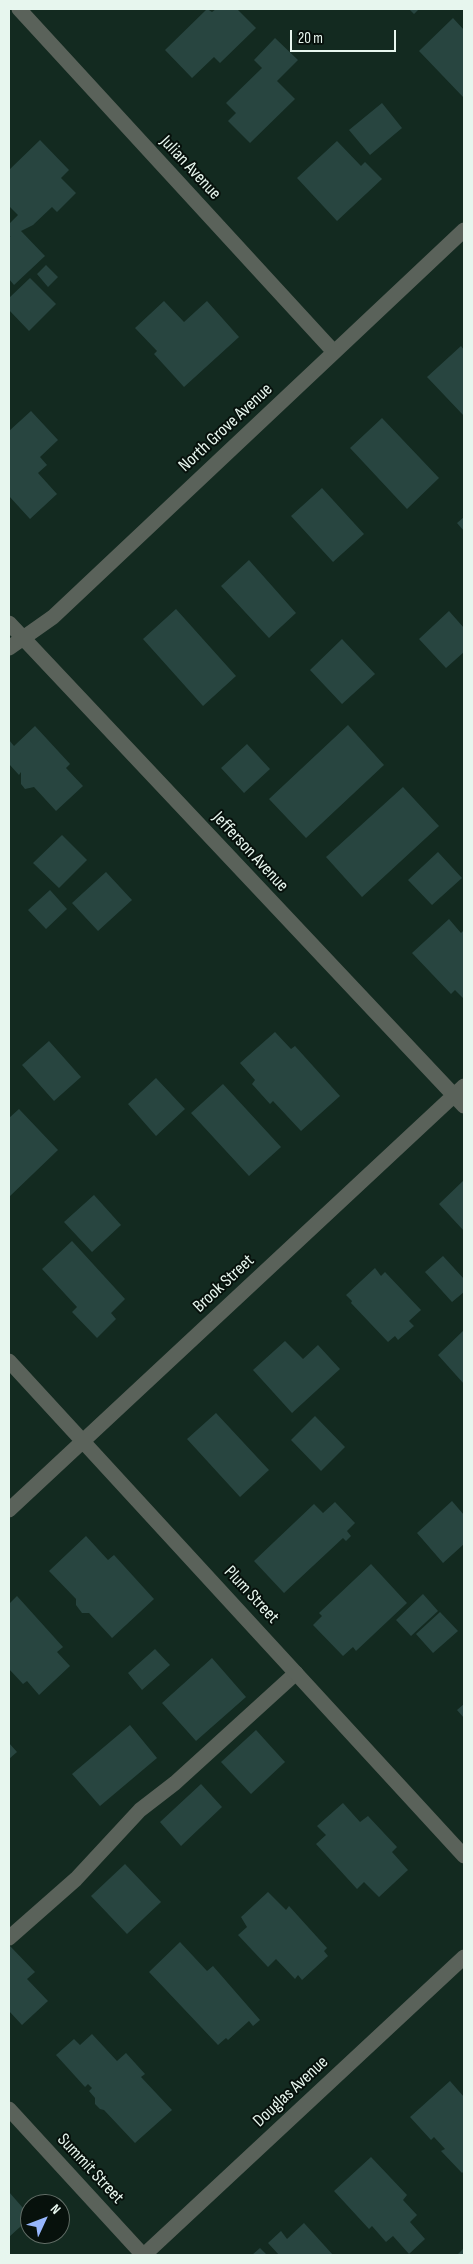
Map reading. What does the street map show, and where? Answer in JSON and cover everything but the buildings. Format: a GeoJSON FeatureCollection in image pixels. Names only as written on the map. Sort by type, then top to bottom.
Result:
{"type":"FeatureCollection","features":[{"type":"Feature","properties":{"kind":"street","name":"Julian Avenue"},"geometry":{"type":"LineString","coordinates":[[19,9],[334,352]]}},
{"type":"Feature","properties":{"kind":"street","name":"North Grove Avenue"},"geometry":{"type":"LineString","coordinates":[[9,648],[53,617],[464,230]]}},
{"type":"Feature","properties":{"kind":"street","name":"Jefferson Avenue"},"geometry":{"type":"LineString","coordinates":[[9,623],[461,1096]]}},
{"type":"Feature","properties":{"kind":"street","name":"Brook Street"},"geometry":{"type":"LineString","coordinates":[[9,1510],[461,1096]]}},
{"type":"Feature","properties":{"kind":"street","name":"Plum Street"},"geometry":{"type":"LineString","coordinates":[[9,1361],[464,1856]]}},
{"type":"Feature","properties":{"kind":"street"},"geometry":{"type":"LineString","coordinates":[[9,1938],[76,1879],[140,1810],[175,1783],[296,1672]]}},
{"type":"Feature","properties":{"kind":"street","name":"Douglas Avenue"},"geometry":{"type":"LineString","coordinates":[[144,2255],[464,1957]]}},
{"type":"Feature","properties":{"kind":"street","name":"Summit Street"},"geometry":{"type":"LineString","coordinates":[[9,2109],[144,2255]]}}]}
